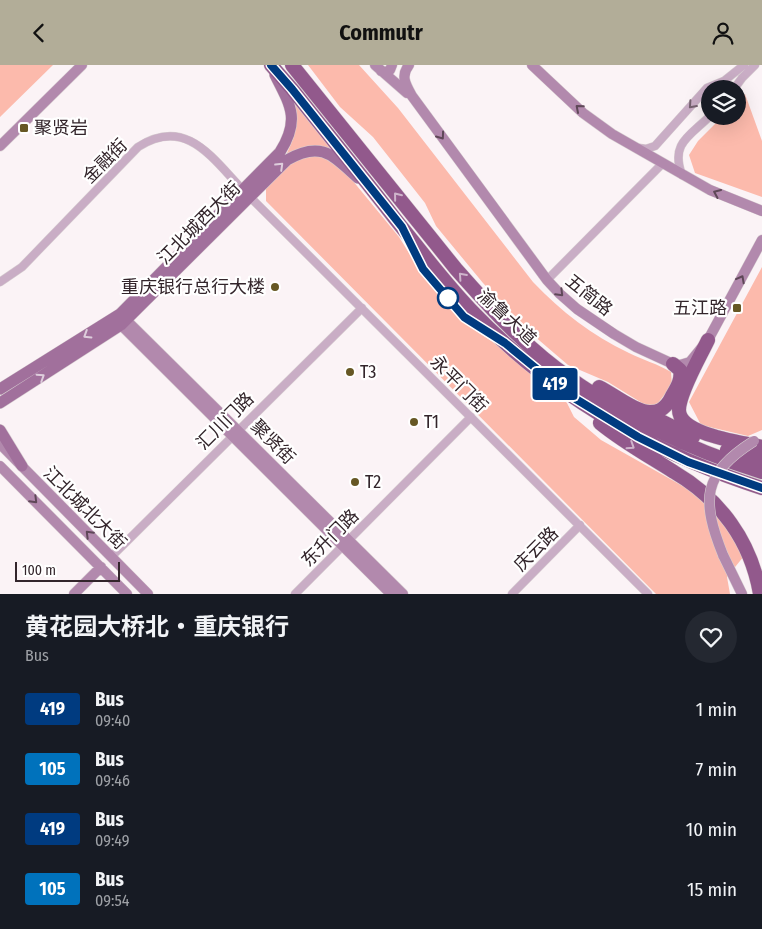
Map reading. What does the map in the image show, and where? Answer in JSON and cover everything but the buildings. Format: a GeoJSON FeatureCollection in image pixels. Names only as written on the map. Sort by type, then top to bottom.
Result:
{"type":"FeatureCollection","features":[{"type":"Feature","properties":{"kind":"highway","name":"渝鲁大道"},"geometry":{"type":"LineString","coordinates":[[271,65],[289,92],[443,279],[505,343],[566,393],[664,451],[710,471],[762,488]]}},
{"type":"Feature","properties":{"kind":"highway","name":"渝鲁大道"},"geometry":{"type":"LineString","coordinates":[[292,65],[456,269],[508,324],[556,367],[623,413],[677,441],[762,472]]}},
{"type":"Feature","properties":{"kind":"highway"},"geometry":{"type":"LineString","coordinates":[[708,340],[682,396],[678,412],[680,418],[691,428],[703,433],[760,440]]}},
{"type":"Feature","properties":{"kind":"highway"},"geometry":{"type":"LineString","coordinates":[[639,411],[656,413],[670,401],[681,375],[678,367],[673,364]]}},
{"type":"Feature","properties":{"kind":"highway"},"geometry":{"type":"LineString","coordinates":[[556,367],[603,389],[639,411],[689,436],[720,448],[762,460]]}},
{"type":"Feature","properties":{"kind":"highway"},"geometry":{"type":"LineString","coordinates":[[566,393],[620,439],[674,471],[704,493],[730,521],[762,574]]}},
{"type":"Feature","properties":{"kind":"highway"},"geometry":{"type":"LineString","coordinates":[[750,556],[760,594]]}},
{"type":"Feature","properties":{"kind":"main road"},"geometry":{"type":"LineString","coordinates":[[0,137],[72,65]]}},
{"type":"Feature","properties":{"kind":"main road"},"geometry":{"type":"LineString","coordinates":[[0,146],[82,65]]}},
{"type":"Feature","properties":{"kind":"main road"},"geometry":{"type":"LineString","coordinates":[[378,68],[386,72],[390,70],[392,65]]}},
{"type":"Feature","properties":{"kind":"main road","name":"五简路"},"geometry":{"type":"LineString","coordinates":[[409,65],[404,77],[405,84],[412,96],[547,280],[577,309],[596,323],[636,347],[673,364]]}},
{"type":"Feature","properties":{"kind":"main road"},"geometry":{"type":"LineString","coordinates":[[532,65],[596,123],[662,164],[710,190],[762,211]]}},
{"type":"Feature","properties":{"kind":"main road","name":"五简路"},"geometry":{"type":"LineString","coordinates":[[378,68],[412,96]]}},
{"type":"Feature","properties":{"kind":"main road","name":"江北城西大街"},"geometry":{"type":"LineString","coordinates":[[0,403],[120,319],[246,193],[280,152],[288,139],[293,118],[289,92]]}},
{"type":"Feature","properties":{"kind":"main road","name":"江北城西大街"},"geometry":{"type":"LineString","coordinates":[[246,193],[287,159],[306,151],[329,153],[374,193]]}},
{"type":"Feature","properties":{"kind":"main road"},"geometry":{"type":"LineString","coordinates":[[673,364],[686,364],[690,362],[708,340],[762,240]]}},
{"type":"Feature","properties":{"kind":"main road","name":"江北城西大街"},"geometry":{"type":"LineString","coordinates":[[0,389],[120,319]]}},
{"type":"Feature","properties":{"kind":"main road","name":"聚贤街"},"geometry":{"type":"LineString","coordinates":[[120,319],[346,543],[403,594]]}},
{"type":"Feature","properties":{"kind":"main road"},"geometry":{"type":"LineString","coordinates":[[0,430],[22,466]]}},
{"type":"Feature","properties":{"kind":"main road"},"geometry":{"type":"LineString","coordinates":[[742,594],[732,576],[710,521],[709,496],[719,470],[729,458],[760,440]]}},
{"type":"Feature","properties":{"kind":"main road","name":"江北城北大街"},"geometry":{"type":"LineString","coordinates":[[0,444],[148,594]]}},
{"type":"Feature","properties":{"kind":"main road","name":"江北城北大街"},"geometry":{"type":"LineString","coordinates":[[0,465],[127,594]]}},
{"type":"Feature","properties":{"kind":"main road","name":"聚贤街"},"geometry":{"type":"LineString","coordinates":[[346,543],[391,594]]}},
{"type":"Feature","properties":{"kind":"main road"},"geometry":{"type":"LineString","coordinates":[[74,594],[101,567]]}},
{"type":"Feature","properties":{"kind":"main road"},"geometry":{"type":"LineString","coordinates":[[732,576],[734,594]]}},
{"type":"Feature","properties":{"kind":"street"},"geometry":{"type":"LineString","coordinates":[[636,147],[646,149],[655,145],[707,89],[724,81],[744,65]]}},
{"type":"Feature","properties":{"kind":"street"},"geometry":{"type":"LineString","coordinates":[[740,80],[755,65]]}},
{"type":"Feature","properties":{"kind":"street"},"geometry":{"type":"LineString","coordinates":[[682,175],[678,163],[680,146],[686,137],[701,124]]}},
{"type":"Feature","properties":{"kind":"street","name":"金融街"},"geometry":{"type":"LineString","coordinates":[[0,283],[22,267],[138,147],[149,141],[165,136],[177,136],[188,139],[201,146],[246,193]]}},
{"type":"Feature","properties":{"kind":"street"},"geometry":{"type":"LineString","coordinates":[[547,280],[662,164]]}},
{"type":"Feature","properties":{"kind":"street","name":"永平门街"},"geometry":{"type":"LineString","coordinates":[[246,193],[648,594]]}},
{"type":"Feature","properties":{"kind":"street","name":"汇川门路"},"geometry":{"type":"LineString","coordinates":[[112,557],[362,308]]}},
{"type":"Feature","properties":{"kind":"street","name":"东升门路"},"geometry":{"type":"LineString","coordinates":[[295,594],[471,417]]}},
{"type":"Feature","properties":{"kind":"street","name":"庆云路"},"geometry":{"type":"LineString","coordinates":[[512,594],[580,525]]}},
{"type":"Feature","properties":{"kind":"shaded area"},"geometry":{"type":"Polygon","coordinates":[[[0,65],[53,65],[0,117],[0,65]]]}},
{"type":"Feature","properties":{"kind":"shaded area"},"geometry":{"type":"Polygon","coordinates":[[[308,65],[359,65],[398,108],[533,282],[544,293],[566,313],[602,339],[671,372],[672,385],[658,403],[651,406],[642,403],[608,382],[568,365],[526,329],[483,283],[436,226],[425,203],[373,137],[340,107],[308,65]]]}},
{"type":"Feature","properties":{"kind":"shaded area"},"geometry":{"type":"Polygon","coordinates":[[[746,97],[762,141],[762,197],[695,173],[689,155],[698,141],[714,125],[746,125],[746,97]]]}},
{"type":"Feature","properties":{"kind":"shaded area"},"geometry":{"type":"Polygon","coordinates":[[[297,104],[334,150],[287,153],[296,127],[295,105],[297,104]]]}},
{"type":"Feature","properties":{"kind":"shaded area"},"geometry":{"type":"Polygon","coordinates":[[[322,156],[333,161],[348,175],[399,237],[419,269],[470,327],[499,346],[523,368],[563,399],[574,417],[601,440],[688,489],[725,521],[744,556],[727,577],[730,594],[656,594],[266,201],[266,185],[291,163],[302,157],[322,156]]]}},
{"type":"Feature","properties":{"kind":"shaded area"},"geometry":{"type":"Polygon","coordinates":[[[762,267],[762,430],[748,436],[701,425],[689,402],[762,267]]]}},
{"type":"Feature","properties":{"kind":"bus line","name":"419"},"geometry":{"type":"LineString","coordinates":[[271,65],[402,227],[423,269],[464,317],[505,343],[566,393],[638,437],[688,462],[762,488]]}},
{"type":"Feature","properties":{"kind":"place","name":"聚贤岩"},"geometry":{"type":"Point","coordinates":[24,128]}},
{"type":"Feature","properties":{"kind":"place","name":"重庆银行总行大楼"},"geometry":{"type":"Point","coordinates":[275,287]}},
{"type":"Feature","properties":{"kind":"place","name":"五江路"},"geometry":{"type":"Point","coordinates":[737,308]}},
{"type":"Feature","properties":{"kind":"place","name":"T3"},"geometry":{"type":"Point","coordinates":[350,372]}},
{"type":"Feature","properties":{"kind":"place","name":"T1"},"geometry":{"type":"Point","coordinates":[414,422]}},
{"type":"Feature","properties":{"kind":"place","name":"T2"},"geometry":{"type":"Point","coordinates":[355,482]}}]}
